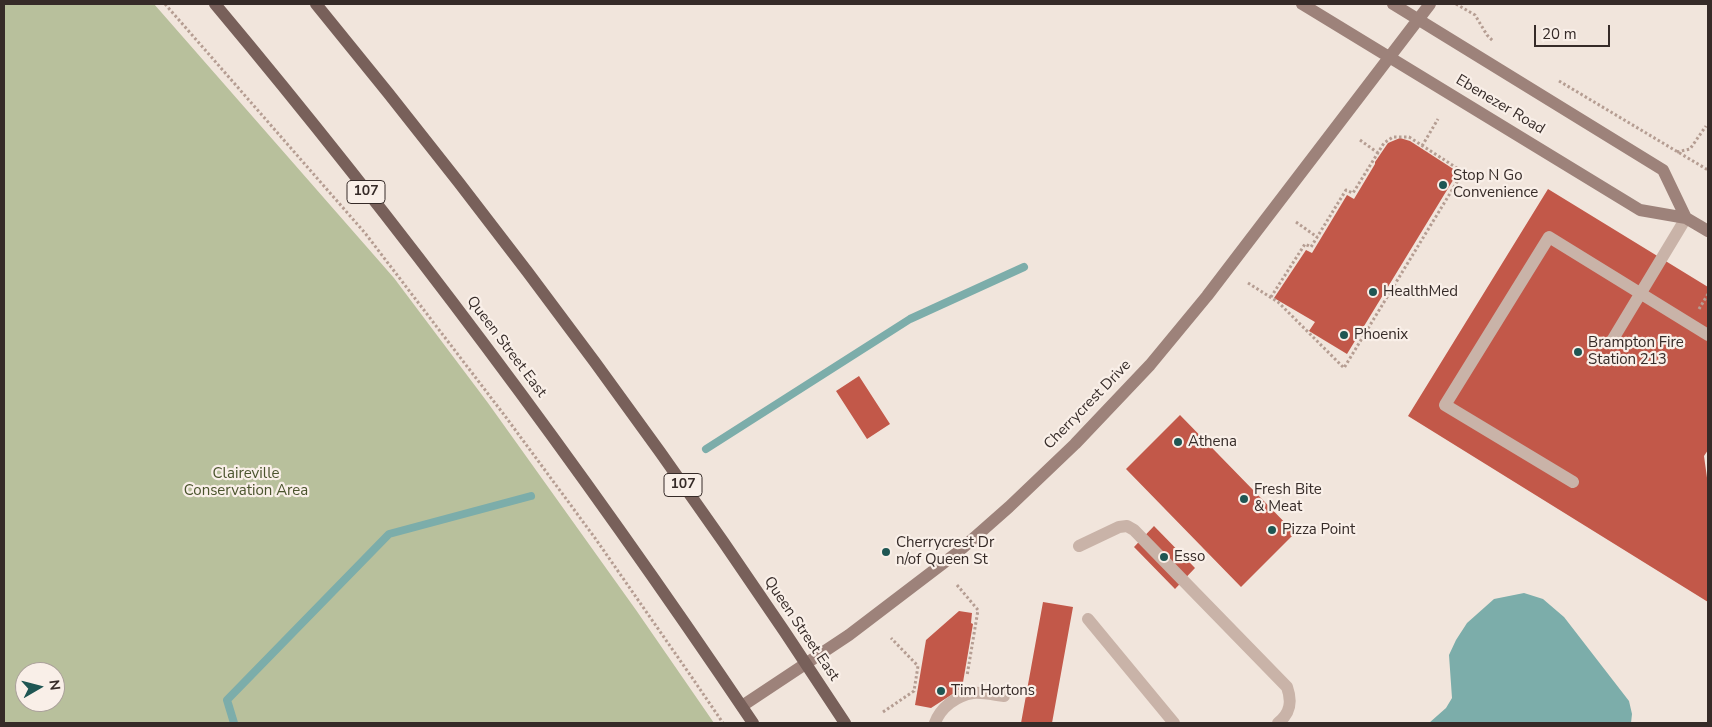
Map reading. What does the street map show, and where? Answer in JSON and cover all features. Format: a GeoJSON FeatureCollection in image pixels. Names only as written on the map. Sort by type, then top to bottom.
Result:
{"type":"FeatureCollection","features":[{"type":"Feature","properties":{"kind":"main road","name":"Queen Street East"},"geometry":{"type":"LineString","coordinates":[[215,4],[389,220],[513,383],[608,513],[753,723]]}},
{"type":"Feature","properties":{"kind":"main road","name":"Queen Street East"},"geometry":{"type":"LineString","coordinates":[[316,4],[373,73],[556,310],[683,486],[845,723]]}},
{"type":"Feature","properties":{"kind":"street","name":"Ebenezer Road"},"geometry":{"type":"LineString","coordinates":[[1302,4],[1640,210],[1686,218],[1708,232]]}},
{"type":"Feature","properties":{"kind":"street","name":"Ebenezer Road"},"geometry":{"type":"LineString","coordinates":[[1393,4],[1663,170],[1686,218]]}},
{"type":"Feature","properties":{"kind":"street","name":"Cherrycrest Drive"},"geometry":{"type":"LineString","coordinates":[[742,706],[849,635],[958,552],[1009,507],[1075,444],[1150,365],[1207,296],[1430,4]]}},
{"type":"Feature","properties":{"kind":"lane"},"geometry":{"type":"LineString","coordinates":[[1612,339],[1686,218]]}},
{"type":"Feature","properties":{"kind":"lane"},"geometry":{"type":"LineString","coordinates":[[1573,482],[1445,405],[1549,238],[1708,335]]}},
{"type":"Feature","properties":{"kind":"lane"},"geometry":{"type":"LineString","coordinates":[[1079,546],[1119,527],[1127,526],[1134,530],[1287,687],[1291,697],[1290,708],[1284,719],[1278,723]]}},
{"type":"Feature","properties":{"kind":"lane"},"geometry":{"type":"LineString","coordinates":[[1088,619],[1174,723]]}},
{"type":"Feature","properties":{"kind":"lane"},"geometry":{"type":"LineString","coordinates":[[935,723],[944,707],[965,695],[975,693],[1004,696]]}},
{"type":"Feature","properties":{"kind":"path"},"geometry":{"type":"LineString","coordinates":[[165,4],[365,233],[505,416],[694,679],[723,723]]}},
{"type":"Feature","properties":{"kind":"path"},"geometry":{"type":"LineString","coordinates":[[1456,4],[1475,15],[1487,35],[1493,41]]}},
{"type":"Feature","properties":{"kind":"path"},"geometry":{"type":"LineString","coordinates":[[1552,77],[1708,170]]}},
{"type":"Feature","properties":{"kind":"path"},"geometry":{"type":"LineString","coordinates":[[1422,146],[1438,119]]}},
{"type":"Feature","properties":{"kind":"path"},"geometry":{"type":"LineString","coordinates":[[1677,152],[1690,149],[1706,126]]}},
{"type":"Feature","properties":{"kind":"path"},"geometry":{"type":"LineString","coordinates":[[1248,283],[1271,297],[1344,368],[1462,172],[1409,137],[1393,136],[1384,143],[1354,193],[1346,190],[1311,248],[1305,244],[1271,297]]}},
{"type":"Feature","properties":{"kind":"path"},"geometry":{"type":"LineString","coordinates":[[1360,140],[1378,153]]}},
{"type":"Feature","properties":{"kind":"path"},"geometry":{"type":"LineString","coordinates":[[1296,222],[1318,237]]}},
{"type":"Feature","properties":{"kind":"path"},"geometry":{"type":"LineString","coordinates":[[1698,311],[1708,294]]}},
{"type":"Feature","properties":{"kind":"path"},"geometry":{"type":"LineString","coordinates":[[1652,341],[1682,337]]}},
{"type":"Feature","properties":{"kind":"path"},"geometry":{"type":"LineString","coordinates":[[958,584],[978,610],[965,683]]}},
{"type":"Feature","properties":{"kind":"path"},"geometry":{"type":"LineString","coordinates":[[883,712],[914,691],[918,666],[891,638]]}},
{"type":"Feature","properties":{"kind":"green space","name":"Claireville Conservation Area"},"geometry":{"type":"Polygon","coordinates":[[[4,4],[154,4],[394,278],[488,403],[714,723],[4,723],[4,4]]]}},
{"type":"Feature","properties":{"kind":"water"},"geometry":{"type":"Polygon","coordinates":[[[1524,593],[1543,599],[1564,617],[1629,701],[1632,714],[1631,723],[1429,723],[1446,708],[1452,698],[1449,655],[1467,623],[1494,599],[1524,593]]]}},
{"type":"Feature","properties":{"kind":"building"},"geometry":{"type":"Polygon","coordinates":[[[1400,138],[1410,141],[1458,172],[1347,354],[1309,331],[1315,322],[1274,298],[1306,250],[1312,253],[1347,195],[1354,199],[1388,143],[1400,138]]]}},
{"type":"Feature","properties":{"kind":"building","name":"Brampton Fire Station 213"},"geometry":{"type":"Polygon","coordinates":[[[1548,189],[1708,287],[1708,450],[1704,456],[1708,485],[1708,602],[1408,416],[1548,189]]]}},
{"type":"Feature","properties":{"kind":"building"},"geometry":{"type":"Polygon","coordinates":[[[859,376],[890,424],[867,439],[836,391],[859,376]]]}},
{"type":"Feature","properties":{"kind":"building"},"geometry":{"type":"Polygon","coordinates":[[[1180,415],[1295,533],[1241,587],[1126,469],[1180,415]]]}},
{"type":"Feature","properties":{"kind":"building","name":"Esso"},"geometry":{"type":"Polygon","coordinates":[[[1154,526],[1195,568],[1175,589],[1134,547],[1154,526]]]}},
{"type":"Feature","properties":{"kind":"building"},"geometry":{"type":"Polygon","coordinates":[[[1043,602],[1073,607],[1052,723],[1021,723],[1043,602]]]}},
{"type":"Feature","properties":{"kind":"building"},"geometry":{"type":"Polygon","coordinates":[[[959,611],[972,613],[971,623],[973,624],[962,688],[931,708],[915,705],[926,640],[959,611]]]}},
{"type":"Feature","properties":{"kind":"waterway"},"geometry":{"type":"LineString","coordinates":[[706,449],[910,319],[1024,267]]}},
{"type":"Feature","properties":{"kind":"waterway"},"geometry":{"type":"LineString","coordinates":[[234,723],[227,700],[389,534],[531,496]]}},
{"type":"Feature","properties":{"kind":"place","name":"Stop N Go Convenience"},"geometry":{"type":"Point","coordinates":[1443,185]}},
{"type":"Feature","properties":{"kind":"place","name":"HealthMed"},"geometry":{"type":"Point","coordinates":[1373,292]}},
{"type":"Feature","properties":{"kind":"place","name":"Phoenix"},"geometry":{"type":"Point","coordinates":[1344,335]}},
{"type":"Feature","properties":{"kind":"place","name":"Brampton Fire Station 213"},"geometry":{"type":"Point","coordinates":[1578,352]}},
{"type":"Feature","properties":{"kind":"place","name":"Athena"},"geometry":{"type":"Point","coordinates":[1178,442]}},
{"type":"Feature","properties":{"kind":"place","name":"Fresh Bite & Meat"},"geometry":{"type":"Point","coordinates":[1244,499]}},
{"type":"Feature","properties":{"kind":"place","name":"Pizza Point"},"geometry":{"type":"Point","coordinates":[1272,530]}},
{"type":"Feature","properties":{"kind":"place","name":"Cherrycrest Dr n/of Queen St"},"geometry":{"type":"Point","coordinates":[886,552]}},
{"type":"Feature","properties":{"kind":"place","name":"Esso"},"geometry":{"type":"Point","coordinates":[1164,557]}},
{"type":"Feature","properties":{"kind":"place","name":"Tim Hortons"},"geometry":{"type":"Point","coordinates":[941,691]}}]}
